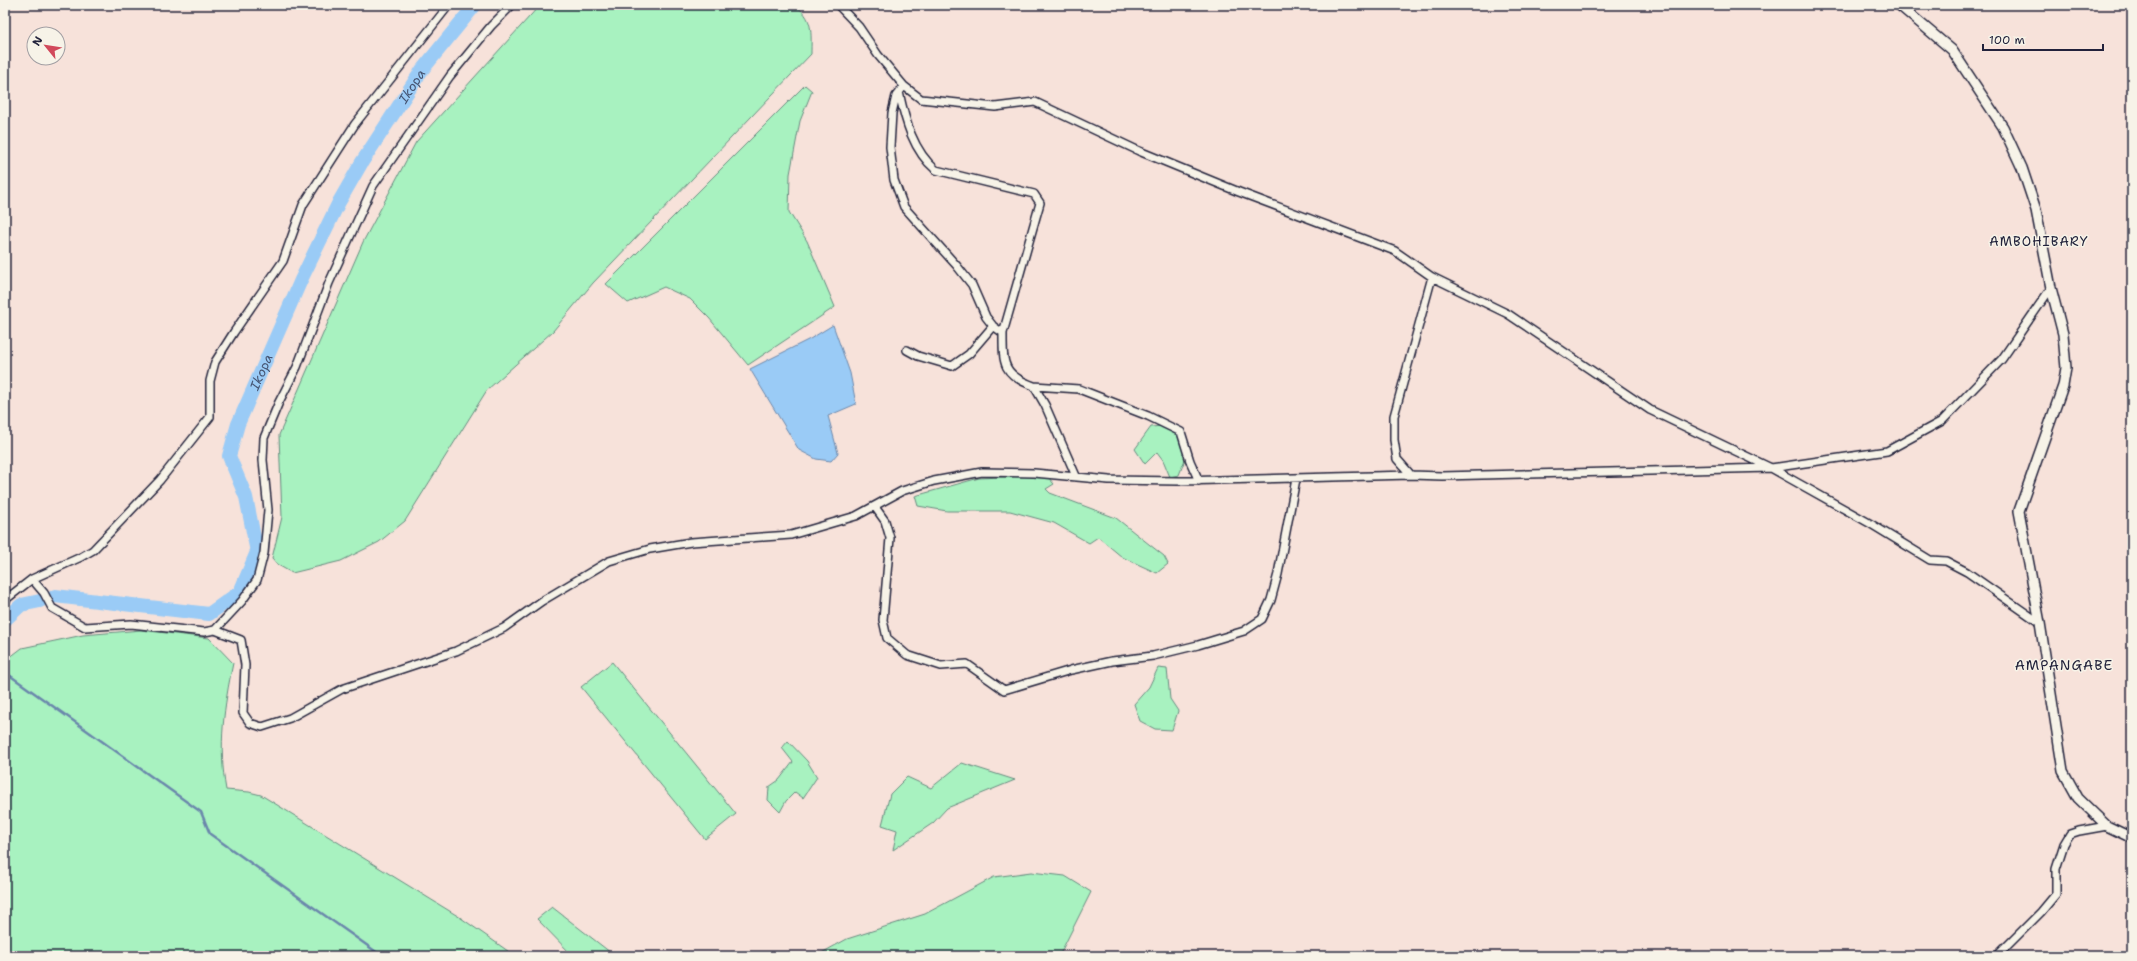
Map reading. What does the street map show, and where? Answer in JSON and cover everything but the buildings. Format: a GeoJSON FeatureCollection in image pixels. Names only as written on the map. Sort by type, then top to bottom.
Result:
{"type":"FeatureCollection","features":[{"type":"Feature","properties":{"kind":"street"},"geometry":{"type":"LineString","coordinates":[[5,600],[32,579],[81,558],[93,550],[160,480],[210,417],[210,381],[215,362],[283,261],[304,205],[355,124],[449,5]]}},
{"type":"Feature","properties":{"kind":"street"},"geometry":{"type":"LineString","coordinates":[[215,630],[242,601],[257,580],[264,553],[268,510],[263,460],[264,438],[279,402],[297,367],[329,283],[373,186],[450,76],[491,26],[512,5]]}},
{"type":"Feature","properties":{"kind":"street"},"geometry":{"type":"LineString","coordinates":[[838,5],[859,27],[901,89],[905,122],[925,161],[936,170],[1034,194],[1040,203],[1002,333],[1003,358],[1009,373],[1024,383],[1034,386],[1079,389],[1148,416],[1181,432],[1190,461],[1199,481]]}},
{"type":"Feature","properties":{"kind":"street"},"geometry":{"type":"LineString","coordinates":[[1899,5],[1952,50],[2003,127],[2022,168],[2036,210],[2051,288],[2062,334],[2066,369],[2063,386],[2019,511],[2040,623],[2063,771],[2078,798],[2107,826],[2132,838]]}},
{"type":"Feature","properties":{"kind":"street"},"geometry":{"type":"LineString","coordinates":[[901,89],[921,99],[994,107],[1034,102],[1139,151],[1239,192],[1395,251],[1432,277],[1508,314],[1650,410],[1771,468],[1871,524],[1930,560],[1946,561],[1966,572],[2040,623]]}},
{"type":"Feature","properties":{"kind":"street"},"geometry":{"type":"LineString","coordinates":[[901,89],[896,96],[892,113],[890,147],[894,180],[904,207],[972,285],[986,317],[993,326],[1002,333]]}},
{"type":"Feature","properties":{"kind":"street"},"geometry":{"type":"LineString","coordinates":[[1411,475],[1398,459],[1394,440],[1394,416],[1432,277]]}},
{"type":"Feature","properties":{"kind":"street"},"geometry":{"type":"LineString","coordinates":[[32,579],[44,593],[52,608],[85,627],[131,624],[204,632],[215,630],[241,640],[245,665],[244,713],[250,723],[262,727],[290,718],[342,689],[456,651],[497,632],[610,561],[650,549],[691,542],[791,535],[856,516],[902,492],[934,481],[982,472],[1076,476],[1109,480],[1199,481],[1411,475],[1442,476],[1771,468],[1887,451],[1942,421],[2002,360],[2051,288]]}},
{"type":"Feature","properties":{"kind":"street"},"geometry":{"type":"LineString","coordinates":[[908,350],[918,356],[952,366],[969,354],[993,326]]}},
{"type":"Feature","properties":{"kind":"street"},"geometry":{"type":"LineString","coordinates":[[1034,386],[1045,405],[1076,476]]}},
{"type":"Feature","properties":{"kind":"street"},"geometry":{"type":"LineString","coordinates":[[875,507],[885,521],[890,538],[883,620],[887,638],[907,655],[941,666],[967,664],[1004,690],[1071,670],[1153,656],[1198,644],[1244,631],[1262,619],[1271,600],[1278,574],[1296,478]]}},
{"type":"Feature","properties":{"kind":"street"},"geometry":{"type":"LineString","coordinates":[[1997,956],[2041,912],[2056,894],[2056,869],[2064,844],[2070,834],[2107,826]]}},
{"type":"Feature","properties":{"kind":"green space"},"geometry":{"type":"Polygon","coordinates":[[[540,5],[794,5],[805,15],[808,20],[811,32],[811,54],[593,283],[553,331],[487,390],[405,521],[379,542],[341,561],[292,573],[278,565],[272,558],[282,517],[279,435],[363,242],[416,142],[540,5]]]}},
{"type":"Feature","properties":{"kind":"green space"},"geometry":{"type":"Polygon","coordinates":[[[805,85],[812,91],[800,121],[790,174],[789,212],[807,241],[835,307],[748,365],[709,318],[690,299],[664,287],[628,303],[606,284],[805,85]]]}},
{"type":"Feature","properties":{"kind":"green space"},"geometry":{"type":"Polygon","coordinates":[[[1163,426],[1179,436],[1186,457],[1179,475],[1170,477],[1163,460],[1157,452],[1145,464],[1135,449],[1151,427],[1163,426]]]}},
{"type":"Feature","properties":{"kind":"green space"},"geometry":{"type":"Polygon","coordinates":[[[1027,476],[1048,477],[1054,484],[1046,489],[1050,493],[1116,518],[1164,556],[1168,564],[1157,573],[1122,557],[1098,537],[1089,543],[1054,523],[1010,511],[947,511],[918,506],[915,496],[979,478],[1027,476]]]}},
{"type":"Feature","properties":{"kind":"green space"},"geometry":{"type":"Polygon","coordinates":[[[141,630],[209,638],[233,663],[227,695],[222,742],[222,757],[226,790],[249,792],[261,795],[461,918],[515,956],[5,956],[5,661],[22,648],[83,635],[141,630]]]}},
{"type":"Feature","properties":{"kind":"green space"},"geometry":{"type":"Polygon","coordinates":[[[612,662],[736,814],[705,839],[581,687],[612,662]]]}},
{"type":"Feature","properties":{"kind":"green space"},"geometry":{"type":"Polygon","coordinates":[[[1158,668],[1167,669],[1170,699],[1178,711],[1172,730],[1155,729],[1140,721],[1134,704],[1149,687],[1158,668]]]}},
{"type":"Feature","properties":{"kind":"green space"},"geometry":{"type":"Polygon","coordinates":[[[788,741],[807,761],[817,777],[803,798],[795,792],[786,801],[780,812],[768,800],[769,787],[779,780],[793,762],[782,748],[788,741]]]}},
{"type":"Feature","properties":{"kind":"green space"},"geometry":{"type":"Polygon","coordinates":[[[962,763],[1015,780],[947,808],[933,823],[893,850],[897,830],[882,825],[890,794],[907,777],[931,788],[962,763]]]}},
{"type":"Feature","properties":{"kind":"green space"},"geometry":{"type":"Polygon","coordinates":[[[1031,872],[1065,876],[1091,892],[1059,956],[816,956],[847,939],[925,914],[994,877],[1031,872]]]}},
{"type":"Feature","properties":{"kind":"green space"},"geometry":{"type":"Polygon","coordinates":[[[552,907],[615,956],[573,956],[537,919],[552,907]]]}},
{"type":"Feature","properties":{"kind":"water"},"geometry":{"type":"Polygon","coordinates":[[[833,325],[850,373],[856,404],[828,416],[838,453],[831,461],[816,459],[799,450],[750,369],[810,339],[833,325]]]}},
{"type":"Feature","properties":{"kind":"waterway","name":"Ikopa"},"geometry":{"type":"LineString","coordinates":[[55,596],[209,614],[240,592],[257,552],[246,497],[229,456],[238,424],[301,280],[339,202],[362,162],[422,70],[475,5]]}},
{"type":"Feature","properties":{"kind":"waterway","name":"Ikopa"},"geometry":{"type":"LineString","coordinates":[[5,620],[21,605],[40,601]]}},
{"type":"Feature","properties":{"kind":"waterway"},"geometry":{"type":"LineString","coordinates":[[5,672],[201,812],[210,834],[382,956]]}},
{"type":"Feature","properties":{"kind":"district","name":"AMBOHIBARY"},"geometry":{"type":"Point","coordinates":[2039,241]}},
{"type":"Feature","properties":{"kind":"district","name":"AMPANGABE"},"geometry":{"type":"Point","coordinates":[2064,665]}}]}
